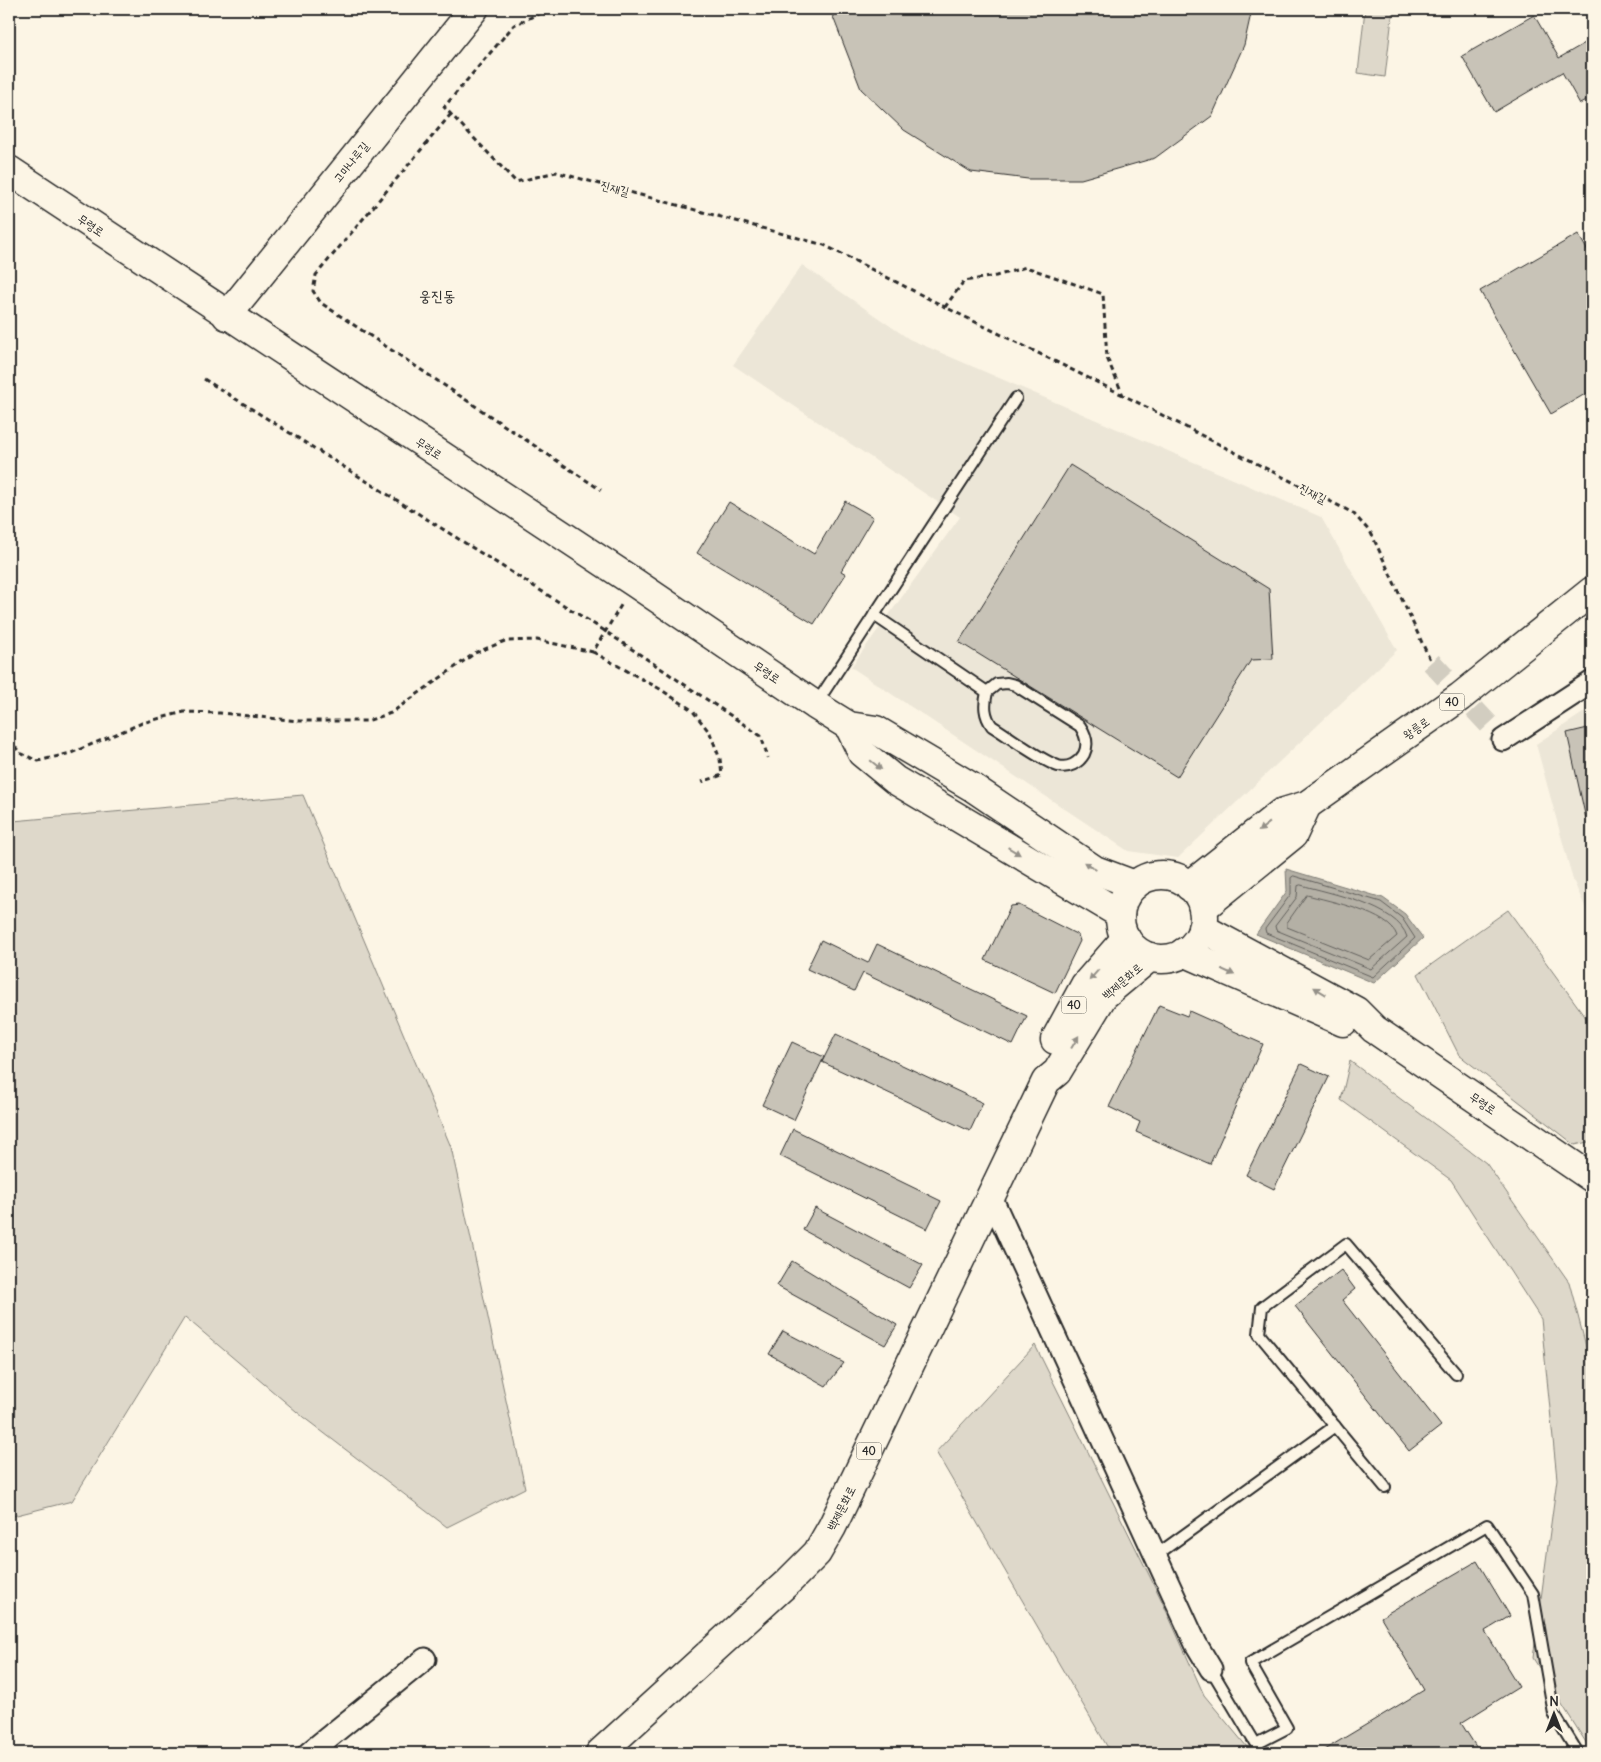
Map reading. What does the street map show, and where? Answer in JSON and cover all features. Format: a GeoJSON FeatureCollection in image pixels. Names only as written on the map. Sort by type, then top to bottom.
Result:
{"type":"FeatureCollection","features":[{"type":"Feature","properties":{"kind":"main road","name":"고마나루길"},"geometry":{"type":"LineString","coordinates":[[227,316],[474,9]]}},
{"type":"Feature","properties":{"kind":"main road","name":"무령로"},"geometry":{"type":"LineString","coordinates":[[9,170],[227,316],[635,583],[815,705],[849,726],[876,730],[972,787],[1095,870],[1134,885]]}},
{"type":"Feature","properties":{"kind":"main road","name":"왕릉로"},"geometry":{"type":"LineString","coordinates":[[1198,907],[1281,813],[1307,805],[1460,697],[1592,591]]}},
{"type":"Feature","properties":{"kind":"main road"},"geometry":{"type":"LineString","coordinates":[[849,726],[862,753],[895,780],[1123,926]]}},
{"type":"Feature","properties":{"kind":"main road"},"geometry":{"type":"LineString","coordinates":[[1134,885],[1150,877],[1168,876],[1179,879],[1198,907]]}},
{"type":"Feature","properties":{"kind":"main road","name":"백제문화로"},"geometry":{"type":"LineString","coordinates":[[1134,885],[1122,903],[1123,926],[1132,947],[1150,957],[1162,959],[1184,952]]}},
{"type":"Feature","properties":{"kind":"main road","name":"무령로"},"geometry":{"type":"LineString","coordinates":[[1198,907],[1356,1011],[1374,1028],[1592,1178]]}},
{"type":"Feature","properties":{"kind":"main road","name":"40"},"geometry":{"type":"LineString","coordinates":[[1184,952],[1192,946],[1198,907]]}},
{"type":"Feature","properties":{"kind":"main road","name":"백제문화로"},"geometry":{"type":"LineString","coordinates":[[1046,1081],[1043,1062],[1080,994],[1123,926]]}},
{"type":"Feature","properties":{"kind":"main road","name":"무령로"},"geometry":{"type":"LineString","coordinates":[[1184,952],[1352,1025],[1374,1028]]}},
{"type":"Feature","properties":{"kind":"main road","name":"백제문화로"},"geometry":{"type":"LineString","coordinates":[[600,1753],[790,1581],[817,1553],[832,1527],[1046,1081],[1057,1072],[1102,996],[1150,957]]}},
{"type":"Feature","properties":{"kind":"street"},"geometry":{"type":"LineString","coordinates":[[1503,740],[1592,682]]}},
{"type":"Feature","properties":{"kind":"street"},"geometry":{"type":"LineString","coordinates":[[991,1197],[1196,1644],[1211,1669]]}},
{"type":"Feature","properties":{"kind":"street"},"geometry":{"type":"LineString","coordinates":[[309,1753],[425,1659]]}},
{"type":"Feature","properties":{"kind":"lane"},"geometry":{"type":"LineString","coordinates":[[815,705],[1016,398]]}},
{"type":"Feature","properties":{"kind":"lane"},"geometry":{"type":"LineString","coordinates":[[874,615],[987,692]]}},
{"type":"Feature","properties":{"kind":"lane"},"geometry":{"type":"LineString","coordinates":[[1007,683],[1015,685],[1080,726],[1086,736],[1086,749],[1083,757],[1074,765],[1060,766],[1047,761],[992,726],[987,720],[984,706],[987,692],[997,684],[1007,683]]}},
{"type":"Feature","properties":{"kind":"lane"},"geometry":{"type":"LineString","coordinates":[[1385,1487],[1259,1334],[1262,1307],[1346,1244],[1456,1374]]}},
{"type":"Feature","properties":{"kind":"lane"},"geometry":{"type":"LineString","coordinates":[[1155,1556],[1335,1426]]}},
{"type":"Feature","properties":{"kind":"lane"},"geometry":{"type":"LineString","coordinates":[[1211,1669],[1259,1749],[1287,1728],[1250,1663],[1487,1525],[1533,1594],[1554,1714],[1578,1753]]}},
{"type":"Feature","properties":{"kind":"path"},"geometry":{"type":"LineString","coordinates":[[549,9],[514,25],[444,108],[450,114],[316,275],[313,290],[321,303],[601,490]]}},
{"type":"Feature","properties":{"kind":"path","name":"진재길"},"geometry":{"type":"LineString","coordinates":[[450,114],[516,182],[556,172],[824,245],[1353,513],[1371,533],[1431,662]]}},
{"type":"Feature","properties":{"kind":"path"},"geometry":{"type":"LineString","coordinates":[[945,307],[964,281],[996,276],[1026,267],[1103,294],[1107,358],[1123,395]]}},
{"type":"Feature","properties":{"kind":"path"},"geometry":{"type":"LineString","coordinates":[[204,379],[605,631],[762,736],[768,758]]}},
{"type":"Feature","properties":{"kind":"path"},"geometry":{"type":"LineString","coordinates":[[592,652],[635,583]]}},
{"type":"Feature","properties":{"kind":"path"},"geometry":{"type":"LineString","coordinates":[[9,739],[20,753],[38,761],[71,753],[142,724],[184,712],[220,713],[290,720],[367,721],[391,713],[475,653],[505,641],[537,640],[592,652],[660,689],[692,710],[710,733],[720,759],[722,775],[702,782]]}},
{"type":"Feature","properties":{"kind":"shaded area"},"geometry":{"type":"Polygon","coordinates":[[[1365,9],[1393,9],[1385,77],[1358,73],[1365,9]]]}},
{"type":"Feature","properties":{"kind":"shaded area"},"geometry":{"type":"Polygon","coordinates":[[[802,265],[909,339],[1321,517],[1397,650],[1178,858],[1128,851],[851,667],[960,517],[733,365],[802,265]]]}},
{"type":"Feature","properties":{"kind":"shaded area"},"geometry":{"type":"Polygon","coordinates":[[[1592,707],[1592,922],[1573,880],[1536,744],[1592,707]]]}},
{"type":"Feature","properties":{"kind":"shaded area"},"geometry":{"type":"Polygon","coordinates":[[[303,795],[451,1147],[525,1488],[447,1527],[303,1417],[185,1317],[72,1501],[9,1517],[9,820],[303,795]]]}},
{"type":"Feature","properties":{"kind":"shaded area"},"geometry":{"type":"Polygon","coordinates":[[[1508,910],[1592,1026],[1592,1141],[1575,1145],[1459,1055],[1418,974],[1508,910]]]}},
{"type":"Feature","properties":{"kind":"shaded area"},"geometry":{"type":"Polygon","coordinates":[[[1350,1061],[1486,1163],[1569,1282],[1592,1369],[1592,1752],[1533,1658],[1557,1479],[1541,1319],[1451,1180],[1341,1100],[1350,1061]]]}},
{"type":"Feature","properties":{"kind":"shaded area"},"geometry":{"type":"Polygon","coordinates":[[[1035,1345],[1161,1599],[1204,1695],[1252,1753],[1111,1753],[936,1452],[1035,1345]]]}},
{"type":"Feature","properties":{"kind":"water"},"geometry":{"type":"Polygon","coordinates":[[[1286,869],[1383,898],[1405,914],[1423,938],[1374,983],[1256,934],[1287,891],[1286,869]]]}},
{"type":"Feature","properties":{"kind":"building"},"geometry":{"type":"Polygon","coordinates":[[[830,9],[1252,9],[1244,45],[1212,116],[1155,158],[1081,179],[1028,179],[971,172],[904,130],[861,89],[830,9]]]}},
{"type":"Feature","properties":{"kind":"building"},"geometry":{"type":"Polygon","coordinates":[[[1534,15],[1559,58],[1592,39],[1592,97],[1580,104],[1562,72],[1494,112],[1462,56],[1534,15]]]}},
{"type":"Feature","properties":{"kind":"building"},"geometry":{"type":"Polygon","coordinates":[[[1578,234],[1592,258],[1592,390],[1551,414],[1480,291],[1578,234]]]}},
{"type":"Feature","properties":{"kind":"building"},"geometry":{"type":"Polygon","coordinates":[[[1070,465],[1269,589],[1273,659],[1251,660],[1177,777],[959,642],[1070,465]]]}},
{"type":"Feature","properties":{"kind":"building"},"geometry":{"type":"Polygon","coordinates":[[[845,501],[873,517],[841,571],[846,574],[814,624],[697,553],[729,502],[814,554],[845,501]]]}},
{"type":"Feature","properties":{"kind":"building"},"geometry":{"type":"Polygon","coordinates":[[[1592,727],[1592,818],[1586,819],[1567,733],[1592,727]]]}},
{"type":"Feature","properties":{"kind":"building"},"geometry":{"type":"Polygon","coordinates":[[[1019,905],[1078,935],[1080,941],[1055,993],[985,960],[1011,906],[1019,905]]]}},
{"type":"Feature","properties":{"kind":"building"},"geometry":{"type":"Polygon","coordinates":[[[821,940],[868,963],[877,944],[1027,1016],[1013,1045],[863,973],[854,991],[807,969],[821,940]]]}},
{"type":"Feature","properties":{"kind":"building"},"geometry":{"type":"Polygon","coordinates":[[[1159,1005],[1187,1016],[1189,1011],[1263,1044],[1210,1164],[1136,1132],[1140,1122],[1109,1107],[1159,1005]]]}},
{"type":"Feature","properties":{"kind":"building"},"geometry":{"type":"Polygon","coordinates":[[[836,1034],[983,1103],[970,1131],[822,1062],[836,1034]]]}},
{"type":"Feature","properties":{"kind":"building"},"geometry":{"type":"Polygon","coordinates":[[[792,1042],[824,1057],[794,1120],[762,1105],[792,1042]]]}},
{"type":"Feature","properties":{"kind":"building"},"geometry":{"type":"Polygon","coordinates":[[[1301,1064],[1329,1077],[1274,1189],[1246,1175],[1301,1064]]]}},
{"type":"Feature","properties":{"kind":"building"},"geometry":{"type":"Polygon","coordinates":[[[793,1129],[941,1201],[927,1229],[780,1156],[793,1129]]]}},
{"type":"Feature","properties":{"kind":"building"},"geometry":{"type":"Polygon","coordinates":[[[815,1208],[923,1265],[909,1288],[803,1230],[815,1208]]]}},
{"type":"Feature","properties":{"kind":"building"},"geometry":{"type":"Polygon","coordinates":[[[792,1261],[897,1325],[885,1345],[777,1286],[792,1261]]]}},
{"type":"Feature","properties":{"kind":"building"},"geometry":{"type":"Polygon","coordinates":[[[1341,1270],[1355,1289],[1342,1300],[1441,1426],[1409,1451],[1295,1306],[1341,1270]]]}},
{"type":"Feature","properties":{"kind":"building"},"geometry":{"type":"Polygon","coordinates":[[[783,1331],[844,1363],[826,1386],[769,1354],[783,1331]]]}},
{"type":"Feature","properties":{"kind":"building"},"geometry":{"type":"Polygon","coordinates":[[[1477,1561],[1510,1616],[1485,1631],[1519,1687],[1461,1723],[1480,1753],[1319,1753],[1424,1690],[1381,1617],[1477,1561]]]}},
{"type":"Feature","properties":{"kind":"tunnel"},"geometry":{"type":"LineString","coordinates":[[1431,662],[1503,740]]}},
{"type":"Feature","properties":{"kind":"district","name":"웅진동"},"geometry":{"type":"Point","coordinates":[437,295]}}]}
